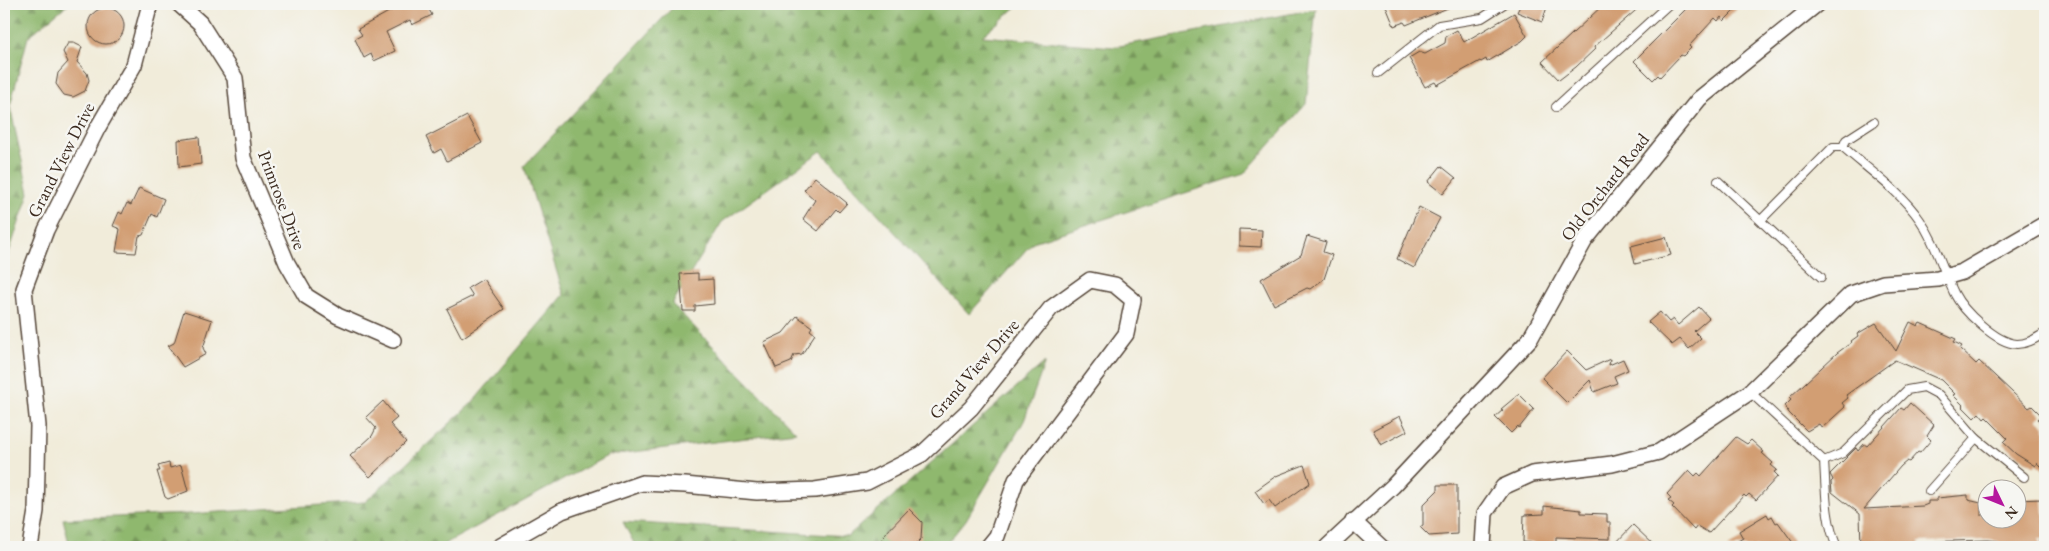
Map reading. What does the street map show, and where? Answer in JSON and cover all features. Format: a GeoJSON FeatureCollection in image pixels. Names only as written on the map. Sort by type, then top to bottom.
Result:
{"type":"FeatureCollection","features":[{"type":"Feature","properties":{"kind":"street","name":"Grand View Drive"},"geometry":{"type":"LineString","coordinates":[[30,547],[36,511],[38,426],[24,289],[46,230],[97,129],[134,65],[150,4]]}},
{"type":"Feature","properties":{"kind":"street","name":"Primrose Drive"},"geometry":{"type":"LineString","coordinates":[[179,4],[200,23],[235,78],[243,158],[287,263],[306,296],[338,316],[394,340]]}},
{"type":"Feature","properties":{"kind":"street","name":"Old Orchard Road"},"geometry":{"type":"LineString","coordinates":[[1327,547],[1393,486],[1530,339],[1585,240],[1699,99],[1817,4]]}},
{"type":"Feature","properties":{"kind":"street"},"geometry":{"type":"LineString","coordinates":[[1483,547],[1485,513],[1503,487],[1532,474],[1612,464],[1659,452],[1750,392],[1851,294],[1883,283],[1948,277],[1962,272],[2045,224]]}},
{"type":"Feature","properties":{"kind":"street","name":"Grand View Drive"},"geometry":{"type":"LineString","coordinates":[[499,547],[562,511],[642,483],[685,484],[757,492],[814,490],[867,482],[922,454],[971,408],[1051,308],[1090,280],[1115,285],[1133,300],[1126,334],[1016,480],[997,536],[988,547]]}},
{"type":"Feature","properties":{"kind":"street"},"geometry":{"type":"LineString","coordinates":[[1353,521],[1381,547]]}},
{"type":"Feature","properties":{"kind":"lane"},"geometry":{"type":"LineString","coordinates":[[1378,73],[1439,25],[1482,18],[1504,4]]}},
{"type":"Feature","properties":{"kind":"lane"},"geometry":{"type":"LineString","coordinates":[[1556,107],[1669,4]]}},
{"type":"Feature","properties":{"kind":"lane"},"geometry":{"type":"LineString","coordinates":[[1843,147],[1846,140],[1874,122]]}},
{"type":"Feature","properties":{"kind":"lane"},"geometry":{"type":"LineString","coordinates":[[1761,220],[1833,147],[1843,147],[1910,207],[1935,244],[1954,294],[1965,309],[1979,322],[2002,340],[2016,344],[2027,343],[2045,333]]}},
{"type":"Feature","properties":{"kind":"lane"},"geometry":{"type":"LineString","coordinates":[[1718,181],[1821,277]]}},
{"type":"Feature","properties":{"kind":"lane"},"geometry":{"type":"LineString","coordinates":[[1824,461],[1842,453],[1907,390],[1924,387],[1938,395],[1976,438],[2024,477]]}},
{"type":"Feature","properties":{"kind":"lane"},"geometry":{"type":"LineString","coordinates":[[1750,392],[1824,461],[1828,510],[1832,535],[1837,547]]}},
{"type":"Feature","properties":{"kind":"lane"},"geometry":{"type":"LineString","coordinates":[[1929,491],[1976,438]]}},
{"type":"Feature","properties":{"kind":"green space"},"geometry":{"type":"Polygon","coordinates":[[[4,4],[68,4],[28,37],[10,106],[29,193],[4,267],[4,4]]]}},
{"type":"Feature","properties":{"kind":"green space"},"geometry":{"type":"Polygon","coordinates":[[[676,4],[1020,4],[982,36],[1114,47],[1316,9],[1306,104],[1244,174],[1033,242],[969,314],[821,151],[722,222],[672,304],[796,432],[609,455],[439,547],[70,547],[63,519],[190,514],[365,502],[472,403],[564,295],[524,166],[676,4]]]}},
{"type":"Feature","properties":{"kind":"green space"},"geometry":{"type":"Polygon","coordinates":[[[1045,362],[1024,421],[966,520],[944,547],[636,547],[623,522],[848,536],[1045,362]]]}},
{"type":"Feature","properties":{"kind":"building"},"geometry":{"type":"Polygon","coordinates":[[[403,4],[426,4],[432,15],[412,25],[410,20],[386,32],[395,51],[374,61],[371,54],[364,58],[355,39],[362,35],[358,29],[403,4]]]}},
{"type":"Feature","properties":{"kind":"building"},"geometry":{"type":"Polygon","coordinates":[[[1385,4],[1455,5],[1406,25],[1404,22],[1394,26],[1385,4]]]}},
{"type":"Feature","properties":{"kind":"building"},"geometry":{"type":"Polygon","coordinates":[[[1521,4],[1548,4],[1542,22],[1517,12],[1521,4]]]}},
{"type":"Feature","properties":{"kind":"building"},"geometry":{"type":"Polygon","coordinates":[[[1604,4],[1643,4],[1594,47],[1595,49],[1576,67],[1559,80],[1542,62],[1604,4]]]}},
{"type":"Feature","properties":{"kind":"building"},"geometry":{"type":"Polygon","coordinates":[[[1691,4],[1741,4],[1724,21],[1721,17],[1718,21],[1715,18],[1689,46],[1691,48],[1683,56],[1681,55],[1660,77],[1658,75],[1653,80],[1634,61],[1691,4]]]}},
{"type":"Feature","properties":{"kind":"building"},"geometry":{"type":"Polygon","coordinates":[[[106,8],[113,9],[119,13],[123,19],[123,33],[119,39],[113,43],[106,44],[99,43],[93,39],[89,33],[88,26],[89,19],[93,13],[99,9],[106,8]]]}},
{"type":"Feature","properties":{"kind":"building"},"geometry":{"type":"Polygon","coordinates":[[[1514,13],[1527,36],[1522,41],[1487,62],[1486,59],[1480,61],[1437,85],[1435,82],[1425,87],[1409,58],[1419,52],[1425,54],[1445,43],[1446,36],[1457,30],[1464,42],[1514,13]]]}},
{"type":"Feature","properties":{"kind":"building"},"geometry":{"type":"Polygon","coordinates":[[[68,43],[74,43],[82,47],[77,62],[87,73],[89,80],[85,91],[73,97],[64,95],[56,84],[58,73],[68,62],[63,52],[68,43]]]}},
{"type":"Feature","properties":{"kind":"building"},"geometry":{"type":"Polygon","coordinates":[[[467,116],[482,143],[447,161],[441,149],[434,153],[426,137],[467,116]]]}},
{"type":"Feature","properties":{"kind":"building"},"geometry":{"type":"Polygon","coordinates":[[[199,137],[201,164],[179,167],[178,140],[199,137]]]}},
{"type":"Feature","properties":{"kind":"building"},"geometry":{"type":"Polygon","coordinates":[[[1441,166],[1456,178],[1443,194],[1428,182],[1441,166]]]}},
{"type":"Feature","properties":{"kind":"building"},"geometry":{"type":"Polygon","coordinates":[[[815,177],[847,203],[839,212],[836,209],[818,231],[803,219],[815,200],[804,190],[815,177]]]}},
{"type":"Feature","properties":{"kind":"building"},"geometry":{"type":"Polygon","coordinates":[[[139,188],[164,199],[157,217],[152,214],[143,235],[139,236],[136,253],[116,252],[120,229],[113,226],[119,212],[122,214],[127,203],[131,205],[139,188]]]}},
{"type":"Feature","properties":{"kind":"building"},"geometry":{"type":"Polygon","coordinates":[[[1419,207],[1440,218],[1414,268],[1397,259],[1419,207]]]}},
{"type":"Feature","properties":{"kind":"building"},"geometry":{"type":"Polygon","coordinates":[[[1239,229],[1262,230],[1261,247],[1239,246],[1239,229]]]}},
{"type":"Feature","properties":{"kind":"building"},"geometry":{"type":"Polygon","coordinates":[[[1307,236],[1326,242],[1323,252],[1332,255],[1324,279],[1310,289],[1307,288],[1274,305],[1261,279],[1301,255],[1307,236]]]}},
{"type":"Feature","properties":{"kind":"building"},"geometry":{"type":"Polygon","coordinates":[[[1666,237],[1671,255],[1635,264],[1631,246],[1666,237]]]}},
{"type":"Feature","properties":{"kind":"building"},"geometry":{"type":"Polygon","coordinates":[[[698,273],[698,280],[713,279],[714,304],[695,306],[695,311],[683,311],[680,274],[698,273]]]}},
{"type":"Feature","properties":{"kind":"building"},"geometry":{"type":"Polygon","coordinates":[[[483,279],[504,309],[462,338],[447,309],[473,296],[468,288],[483,279]]]}},
{"type":"Feature","properties":{"kind":"building"},"geometry":{"type":"Polygon","coordinates":[[[1699,307],[1709,318],[1694,331],[1701,338],[1689,349],[1680,339],[1672,345],[1648,322],[1660,312],[1669,322],[1673,319],[1678,325],[1699,307]]]}},
{"type":"Feature","properties":{"kind":"building"},"geometry":{"type":"Polygon","coordinates":[[[184,311],[212,320],[203,348],[206,354],[183,367],[168,346],[174,343],[184,311]]]}},
{"type":"Feature","properties":{"kind":"building"},"geometry":{"type":"Polygon","coordinates":[[[797,316],[812,327],[810,330],[815,334],[802,354],[794,355],[791,362],[776,368],[764,342],[783,333],[797,316]]]}},
{"type":"Feature","properties":{"kind":"building"},"geometry":{"type":"Polygon","coordinates":[[[1910,322],[1918,326],[1920,323],[1956,339],[1954,342],[1962,346],[1960,349],[1976,364],[1979,361],[2029,408],[2032,406],[2041,415],[2037,419],[2045,426],[2045,471],[2037,463],[2035,466],[2016,454],[2003,442],[2007,438],[1986,417],[1984,419],[1979,413],[1974,418],[1941,380],[1895,360],[1846,395],[1848,398],[1842,403],[1845,407],[1822,428],[1819,424],[1807,431],[1789,413],[1785,406],[1791,400],[1789,398],[1837,353],[1852,342],[1858,336],[1857,334],[1876,323],[1896,351],[1910,322]]]}},
{"type":"Feature","properties":{"kind":"building"},"geometry":{"type":"Polygon","coordinates":[[[1567,351],[1586,370],[1610,359],[1609,365],[1623,359],[1628,370],[1614,376],[1617,383],[1594,392],[1590,380],[1567,403],[1542,378],[1567,351]]]}},
{"type":"Feature","properties":{"kind":"building"},"geometry":{"type":"Polygon","coordinates":[[[1519,394],[1534,409],[1519,428],[1518,426],[1511,433],[1495,417],[1503,410],[1501,409],[1519,394]]]}},
{"type":"Feature","properties":{"kind":"building"},"geometry":{"type":"Polygon","coordinates":[[[383,401],[397,418],[390,424],[406,442],[370,477],[350,456],[372,436],[376,428],[366,417],[383,401]]]}},
{"type":"Feature","properties":{"kind":"building"},"geometry":{"type":"Polygon","coordinates":[[[1910,403],[1934,425],[1927,436],[1931,440],[1920,453],[1918,452],[1909,462],[1907,461],[1901,466],[1864,509],[1923,506],[1928,504],[1928,501],[1937,501],[1937,498],[1968,495],[1968,500],[1976,502],[1976,528],[2026,528],[2026,500],[2042,499],[2043,513],[2045,513],[2045,539],[2039,539],[2040,547],[1998,547],[1998,541],[1987,540],[1919,542],[1920,547],[1861,547],[1860,514],[1832,492],[1831,482],[1833,480],[1830,474],[1856,448],[1858,451],[1864,444],[1867,446],[1901,408],[1904,410],[1910,403]]]}},
{"type":"Feature","properties":{"kind":"building"},"geometry":{"type":"Polygon","coordinates":[[[1400,416],[1407,431],[1381,445],[1373,430],[1400,416]]]}},
{"type":"Feature","properties":{"kind":"building"},"geometry":{"type":"Polygon","coordinates":[[[1736,437],[1747,444],[1751,440],[1764,452],[1762,453],[1773,463],[1771,465],[1777,470],[1774,472],[1778,476],[1756,500],[1749,494],[1746,497],[1744,495],[1709,533],[1697,526],[1694,530],[1672,507],[1674,505],[1668,500],[1671,498],[1667,494],[1689,470],[1695,476],[1698,473],[1701,476],[1736,437]]]}},
{"type":"Feature","properties":{"kind":"building"},"geometry":{"type":"Polygon","coordinates":[[[169,463],[170,468],[181,465],[188,491],[168,499],[165,497],[157,471],[160,471],[158,466],[169,463]]]}},
{"type":"Feature","properties":{"kind":"building"},"geometry":{"type":"Polygon","coordinates":[[[1304,465],[1310,483],[1275,508],[1269,500],[1264,504],[1255,491],[1276,476],[1304,465]]]}},
{"type":"Feature","properties":{"kind":"building"},"geometry":{"type":"Polygon","coordinates":[[[1438,485],[1457,485],[1457,534],[1429,536],[1420,527],[1423,525],[1423,505],[1438,490],[1438,485]]]}},
{"type":"Feature","properties":{"kind":"building"},"geometry":{"type":"Polygon","coordinates":[[[1544,506],[1581,510],[1581,513],[1607,514],[1607,522],[1610,522],[1610,539],[1556,537],[1556,544],[1548,545],[1523,542],[1524,515],[1544,514],[1544,506]]]}},
{"type":"Feature","properties":{"kind":"building"},"geometry":{"type":"Polygon","coordinates":[[[909,509],[922,522],[921,539],[913,547],[891,547],[881,538],[909,509]]]}},
{"type":"Feature","properties":{"kind":"building"},"geometry":{"type":"Polygon","coordinates":[[[1767,514],[1769,518],[1772,516],[1776,523],[1778,522],[1796,547],[1728,547],[1743,538],[1739,531],[1767,514]]]}},
{"type":"Feature","properties":{"kind":"building"},"geometry":{"type":"Polygon","coordinates":[[[1633,525],[1656,547],[1612,547],[1633,525]]]}}]}
